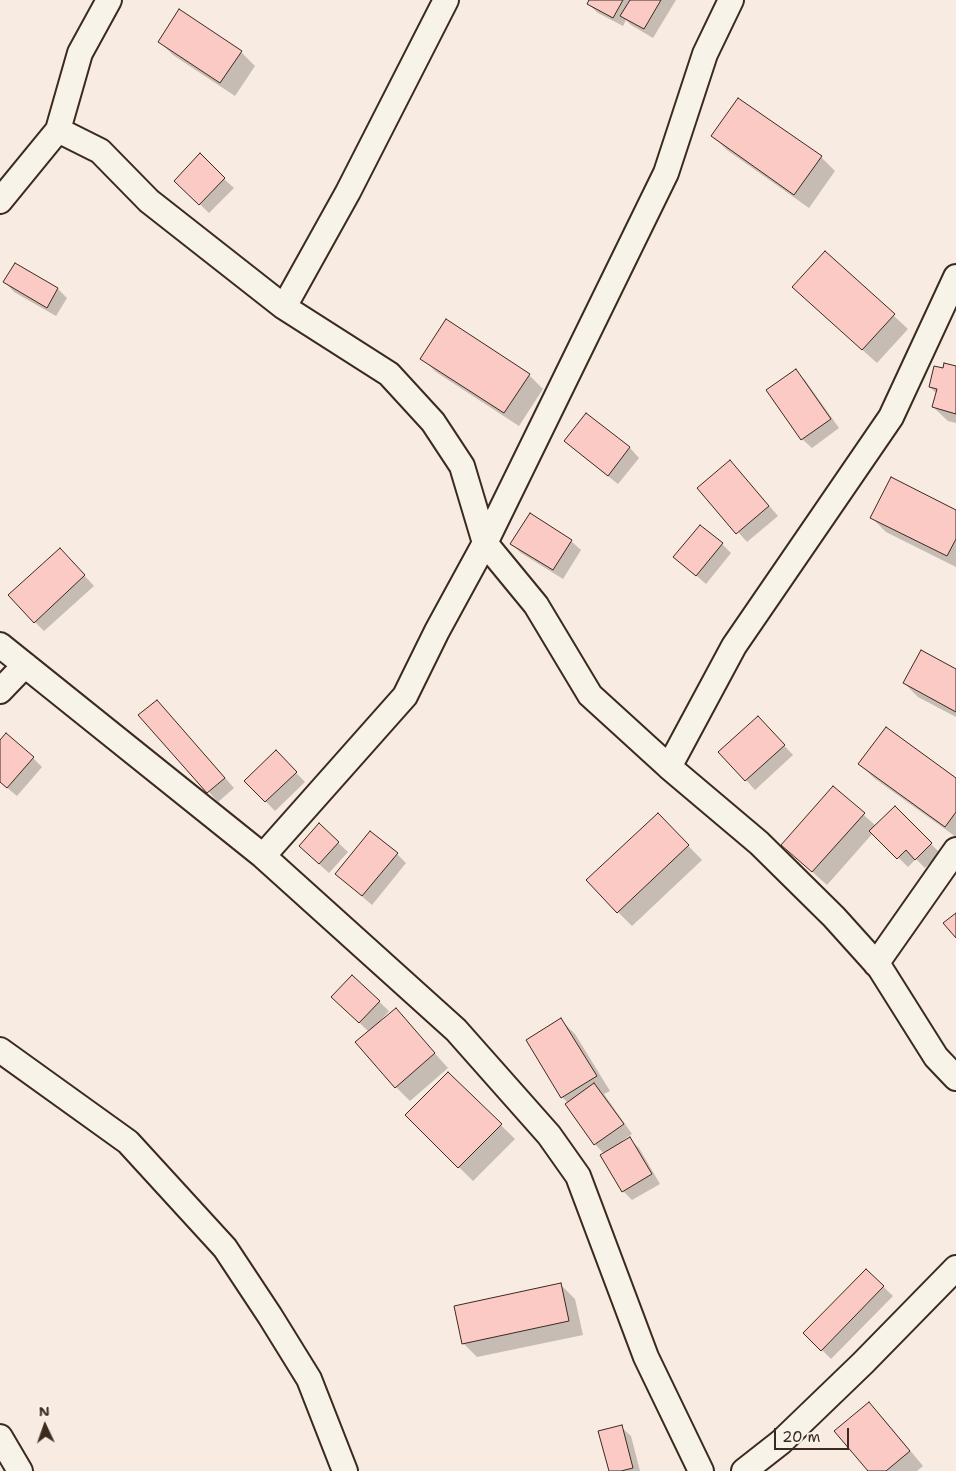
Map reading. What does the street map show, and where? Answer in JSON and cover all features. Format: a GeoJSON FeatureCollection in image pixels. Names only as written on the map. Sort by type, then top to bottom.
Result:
{"type":"FeatureCollection","features":[{"type":"Feature","properties":{"kind":"street"},"geometry":{"type":"LineString","coordinates":[[0,201],[58,130],[80,53],[109,0]]}},
{"type":"Feature","properties":{"kind":"street"},"geometry":{"type":"LineString","coordinates":[[284,307],[348,192],[446,0]]}},
{"type":"Feature","properties":{"kind":"street"},"geometry":{"type":"LineString","coordinates":[[263,856],[405,696],[437,631],[485,542],[666,173],[705,54],[731,0]]}},
{"type":"Feature","properties":{"kind":"street"},"geometry":{"type":"LineString","coordinates":[[58,130],[100,151],[149,201],[284,307],[389,374],[432,422],[462,466],[485,542],[536,605],[590,695],[669,767],[759,843],[834,918],[876,964],[936,1057],[956,1078]]}},
{"type":"Feature","properties":{"kind":"street"},"geometry":{"type":"LineString","coordinates":[[669,767],[734,646],[891,417],[956,277]]}},
{"type":"Feature","properties":{"kind":"street"},"geometry":{"type":"LineString","coordinates":[[0,645],[263,856],[456,1030],[548,1135],[578,1176],[646,1357],[701,1471]]}},
{"type":"Feature","properties":{"kind":"street"},"geometry":{"type":"LineString","coordinates":[[0,691],[25,666]]}},
{"type":"Feature","properties":{"kind":"street"},"geometry":{"type":"LineString","coordinates":[[876,964],[956,850]]}},
{"type":"Feature","properties":{"kind":"street"},"geometry":{"type":"LineString","coordinates":[[0,1050],[128,1142],[225,1248],[309,1379],[345,1471]]}},
{"type":"Feature","properties":{"kind":"street"},"geometry":{"type":"LineString","coordinates":[[744,1471],[781,1442],[863,1363],[956,1268]]}},
{"type":"Feature","properties":{"kind":"street"},"geometry":{"type":"LineString","coordinates":[[0,1437],[20,1471]]}},
{"type":"Feature","properties":{"kind":"building"},"geometry":{"type":"Polygon","coordinates":[[[589,0],[623,0],[613,18],[587,4],[589,0]]]}},
{"type":"Feature","properties":{"kind":"building"},"geometry":{"type":"Polygon","coordinates":[[[630,0],[661,0],[644,29],[620,16],[630,0]]]}},
{"type":"Feature","properties":{"kind":"building"},"geometry":{"type":"Polygon","coordinates":[[[179,9],[242,51],[220,83],[158,42],[179,9]]]}},
{"type":"Feature","properties":{"kind":"building"},"geometry":{"type":"Polygon","coordinates":[[[738,98],[822,156],[794,195],[711,136],[738,98]]]}},
{"type":"Feature","properties":{"kind":"building"},"geometry":{"type":"Polygon","coordinates":[[[200,153],[225,178],[199,205],[174,181],[200,153]]]}},
{"type":"Feature","properties":{"kind":"building"},"geometry":{"type":"Polygon","coordinates":[[[825,251],[895,314],[862,350],[792,287],[825,251]]]}},
{"type":"Feature","properties":{"kind":"building"},"geometry":{"type":"Polygon","coordinates":[[[15,263],[58,288],[47,308],[3,282],[15,263]]]}},
{"type":"Feature","properties":{"kind":"building"},"geometry":{"type":"Polygon","coordinates":[[[446,319],[530,374],[504,413],[420,359],[446,319]]]}},
{"type":"Feature","properties":{"kind":"building"},"geometry":{"type":"Polygon","coordinates":[[[944,363],[956,366],[956,414],[932,407],[937,389],[929,387],[934,366],[943,368],[944,363]]]}},
{"type":"Feature","properties":{"kind":"building"},"geometry":{"type":"Polygon","coordinates":[[[796,369],[831,419],[801,440],[766,390],[796,369]]]}},
{"type":"Feature","properties":{"kind":"building"},"geometry":{"type":"Polygon","coordinates":[[[586,413],[630,447],[608,476],[564,441],[586,413]]]}},
{"type":"Feature","properties":{"kind":"building"},"geometry":{"type":"Polygon","coordinates":[[[730,460],[769,506],[736,534],[697,488],[730,460]]]}},
{"type":"Feature","properties":{"kind":"building"},"geometry":{"type":"Polygon","coordinates":[[[891,477],[956,510],[956,539],[947,556],[870,518],[891,477]]]}},
{"type":"Feature","properties":{"kind":"building"},"geometry":{"type":"Polygon","coordinates":[[[530,513],[572,540],[553,570],[510,544],[530,513]]]}},
{"type":"Feature","properties":{"kind":"building"},"geometry":{"type":"Polygon","coordinates":[[[700,525],[723,543],[696,576],[673,557],[700,525]]]}},
{"type":"Feature","properties":{"kind":"building"},"geometry":{"type":"Polygon","coordinates":[[[60,548],[85,575],[34,623],[8,595],[60,548]]]}},
{"type":"Feature","properties":{"kind":"building"},"geometry":{"type":"Polygon","coordinates":[[[921,650],[956,669],[956,712],[903,683],[921,650]]]}},
{"type":"Feature","properties":{"kind":"building"},"geometry":{"type":"Polygon","coordinates":[[[157,700],[225,778],[207,793],[138,715],[157,700]]]}},
{"type":"Feature","properties":{"kind":"building"},"geometry":{"type":"Polygon","coordinates":[[[758,716],[785,745],[745,781],[718,752],[758,716]]]}},
{"type":"Feature","properties":{"kind":"building"},"geometry":{"type":"Polygon","coordinates":[[[886,727],[956,778],[956,812],[945,827],[858,764],[886,727]]]}},
{"type":"Feature","properties":{"kind":"building"},"geometry":{"type":"Polygon","coordinates":[[[6,733],[34,757],[7,788],[0,782],[0,740],[6,733]]]}},
{"type":"Feature","properties":{"kind":"building"},"geometry":{"type":"Polygon","coordinates":[[[276,750],[297,772],[265,802],[244,781],[276,750]]]}},
{"type":"Feature","properties":{"kind":"building"},"geometry":{"type":"Polygon","coordinates":[[[833,786],[865,813],[812,872],[781,845],[833,786]]]}},
{"type":"Feature","properties":{"kind":"building"},"geometry":{"type":"Polygon","coordinates":[[[895,806],[932,843],[915,860],[906,850],[897,859],[869,831],[895,806]]]}},
{"type":"Feature","properties":{"kind":"building"},"geometry":{"type":"Polygon","coordinates":[[[658,813],[689,845],[617,913],[586,880],[658,813]]]}},
{"type":"Feature","properties":{"kind":"building"},"geometry":{"type":"Polygon","coordinates":[[[319,823],[339,842],[319,864],[299,846],[319,823]]]}},
{"type":"Feature","properties":{"kind":"building"},"geometry":{"type":"Polygon","coordinates":[[[370,831],[398,853],[362,896],[335,874],[370,831]]]}},
{"type":"Feature","properties":{"kind":"building"},"geometry":{"type":"Polygon","coordinates":[[[956,913],[956,938],[943,923],[956,913]]]}},
{"type":"Feature","properties":{"kind":"building"},"geometry":{"type":"Polygon","coordinates":[[[352,975],[380,1001],[359,1023],[331,997],[352,975]]]}},
{"type":"Feature","properties":{"kind":"building"},"geometry":{"type":"Polygon","coordinates":[[[396,1008],[435,1053],[395,1088],[355,1042],[396,1008]]]}},
{"type":"Feature","properties":{"kind":"building"},"geometry":{"type":"Polygon","coordinates":[[[561,1018],[597,1076],[561,1098],[526,1040],[561,1018]]]}},
{"type":"Feature","properties":{"kind":"building"},"geometry":{"type":"Polygon","coordinates":[[[448,1072],[502,1124],[458,1168],[405,1115],[448,1072]]]}},
{"type":"Feature","properties":{"kind":"building"},"geometry":{"type":"Polygon","coordinates":[[[594,1083],[624,1124],[594,1145],[565,1104],[594,1083]]]}},
{"type":"Feature","properties":{"kind":"building"},"geometry":{"type":"Polygon","coordinates":[[[630,1137],[652,1174],[622,1192],[600,1155],[630,1137]]]}},
{"type":"Feature","properties":{"kind":"building"},"geometry":{"type":"Polygon","coordinates":[[[866,1269],[884,1286],[821,1351],[803,1333],[866,1269]]]}},
{"type":"Feature","properties":{"kind":"building"},"geometry":{"type":"Polygon","coordinates":[[[561,1283],[569,1321],[462,1344],[454,1306],[561,1283]]]}},
{"type":"Feature","properties":{"kind":"building"},"geometry":{"type":"Polygon","coordinates":[[[869,1402],[910,1451],[886,1471],[868,1471],[834,1431],[869,1402]]]}},
{"type":"Feature","properties":{"kind":"building"},"geometry":{"type":"Polygon","coordinates":[[[622,1425],[633,1468],[609,1471],[598,1431],[622,1425]]]}}]}
